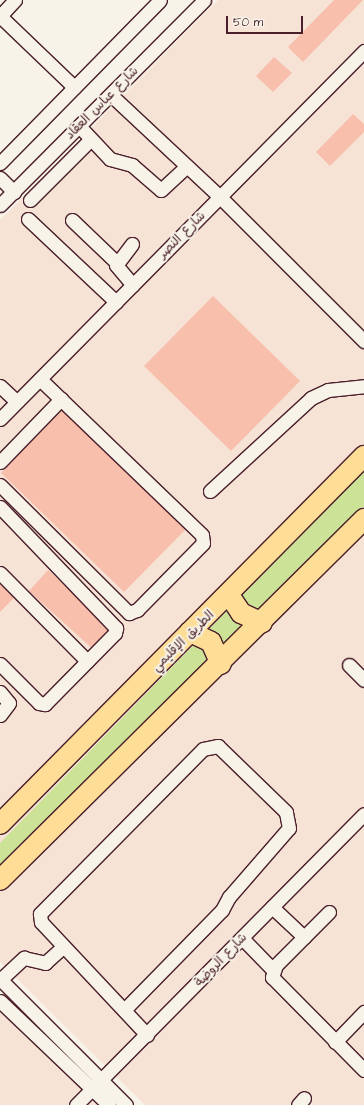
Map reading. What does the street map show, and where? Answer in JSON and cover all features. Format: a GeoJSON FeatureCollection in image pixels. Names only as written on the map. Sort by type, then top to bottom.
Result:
{"type":"FeatureCollection","features":[{"type":"Feature","properties":{"kind":"highway","name":"الطريق الإقليمي"},"geometry":{"type":"LineString","coordinates":[[0,824],[190,632],[229,595],[364,456]]}},
{"type":"Feature","properties":{"kind":"highway"},"geometry":{"type":"LineString","coordinates":[[0,880],[221,664],[364,519]]}},
{"type":"Feature","properties":{"kind":"highway"},"geometry":{"type":"LineString","coordinates":[[229,595],[241,613],[262,623]]}},
{"type":"Feature","properties":{"kind":"highway"},"geometry":{"type":"LineString","coordinates":[[190,632],[211,642],[221,664]]}},
{"type":"Feature","properties":{"kind":"street"},"geometry":{"type":"LineString","coordinates":[[15,0],[0,16],[74,87]]}},
{"type":"Feature","properties":{"kind":"street"},"geometry":{"type":"LineString","coordinates":[[0,163],[160,0]]}},
{"type":"Feature","properties":{"kind":"street","name":"شارع عباس العقاد"},"geometry":{"type":"LineString","coordinates":[[0,206],[204,0]]}},
{"type":"Feature","properties":{"kind":"street","name":"شارع النصر"},"geometry":{"type":"LineString","coordinates":[[0,419],[364,51]]}},
{"type":"Feature","properties":{"kind":"street"},"geometry":{"type":"LineString","coordinates":[[111,95],[220,197],[364,342]]}},
{"type":"Feature","properties":{"kind":"street"},"geometry":{"type":"LineString","coordinates":[[79,126],[110,159],[132,165],[161,190],[187,166]]}},
{"type":"Feature","properties":{"kind":"street"},"geometry":{"type":"LineString","coordinates":[[30,200],[91,139]]}},
{"type":"Feature","properties":{"kind":"street"},"geometry":{"type":"LineString","coordinates":[[41,165],[53,177]]}},
{"type":"Feature","properties":{"kind":"street"},"geometry":{"type":"LineString","coordinates":[[0,178],[14,192]]}},
{"type":"Feature","properties":{"kind":"street"},"geometry":{"type":"LineString","coordinates":[[28,219],[116,302]]}},
{"type":"Feature","properties":{"kind":"street"},"geometry":{"type":"LineString","coordinates":[[72,220],[116,262],[116,267],[133,285]]}},
{"type":"Feature","properties":{"kind":"street"},"geometry":{"type":"LineString","coordinates":[[116,262],[132,244]]}},
{"type":"Feature","properties":{"kind":"street"},"geometry":{"type":"LineString","coordinates":[[0,485],[129,613],[137,610],[203,543],[202,534],[40,379]]}},
{"type":"Feature","properties":{"kind":"street"},"geometry":{"type":"LineString","coordinates":[[0,386],[17,402]]}},
{"type":"Feature","properties":{"kind":"street"},"geometry":{"type":"LineString","coordinates":[[210,491],[311,398],[328,390],[364,386]]}},
{"type":"Feature","properties":{"kind":"street"},"geometry":{"type":"LineString","coordinates":[[0,462],[61,399]]}},
{"type":"Feature","properties":{"kind":"street"},"geometry":{"type":"LineString","coordinates":[[0,507],[114,622],[115,633],[43,704],[0,664]]}},
{"type":"Feature","properties":{"kind":"street"},"geometry":{"type":"LineString","coordinates":[[0,573],[88,661]]}},
{"type":"Feature","properties":{"kind":"street"},"geometry":{"type":"LineString","coordinates":[[349,666],[364,680]]}},
{"type":"Feature","properties":{"kind":"street"},"geometry":{"type":"LineString","coordinates":[[0,692],[9,703],[0,715]]}},
{"type":"Feature","properties":{"kind":"street"},"geometry":{"type":"LineString","coordinates":[[124,1010],[222,910],[229,896],[287,832],[286,812],[222,748],[206,747],[42,910],[41,922],[147,1035]]}},
{"type":"Feature","properties":{"kind":"street","name":"شارع الروضة"},"geometry":{"type":"LineString","coordinates":[[76,1105],[147,1035],[364,814]]}},
{"type":"Feature","properties":{"kind":"street"},"geometry":{"type":"LineString","coordinates":[[272,907],[304,937]]}},
{"type":"Feature","properties":{"kind":"street"},"geometry":{"type":"LineString","coordinates":[[273,970],[329,912]]}},
{"type":"Feature","properties":{"kind":"street"},"geometry":{"type":"LineString","coordinates":[[242,938],[273,970],[276,984],[364,1070]]}},
{"type":"Feature","properties":{"kind":"street"},"geometry":{"type":"LineString","coordinates":[[64,946],[45,963],[24,958],[0,980],[97,1085],[109,1105]]}},
{"type":"Feature","properties":{"kind":"street"},"geometry":{"type":"LineString","coordinates":[[0,1001],[97,1085],[126,1105]]}},
{"type":"Feature","properties":{"kind":"street"},"geometry":{"type":"LineString","coordinates":[[335,1042],[364,1012]]}},
{"type":"Feature","properties":{"kind":"shaded area"},"geometry":{"type":"Polygon","coordinates":[[[218,0],[364,0],[364,1105],[145,1105],[0,962],[0,220],[218,0]]]}},
{"type":"Feature","properties":{"kind":"shaded area"},"geometry":{"type":"Polygon","coordinates":[[[0,1008],[97,1105],[0,1105],[0,1008]]]}},
{"type":"Feature","properties":{"kind":"green space"},"geometry":{"type":"Polygon","coordinates":[[[364,471],[364,506],[0,870],[0,843],[364,471]]]}},
{"type":"Feature","properties":{"kind":"building"},"geometry":{"type":"Polygon","coordinates":[[[334,0],[363,0],[303,62],[288,47],[334,0]]]}},
{"type":"Feature","properties":{"kind":"building"},"geometry":{"type":"Polygon","coordinates":[[[274,57],[292,73],[273,92],[256,76],[274,57]]]}},
{"type":"Feature","properties":{"kind":"building"},"geometry":{"type":"Polygon","coordinates":[[[353,114],[364,124],[364,132],[330,166],[316,152],[353,114]]]}},
{"type":"Feature","properties":{"kind":"building"},"geometry":{"type":"Polygon","coordinates":[[[213,296],[300,381],[231,451],[144,366],[213,296]]]}},
{"type":"Feature","properties":{"kind":"building"},"geometry":{"type":"Polygon","coordinates":[[[66,406],[189,526],[124,592],[1,473],[66,406]]]}},
{"type":"Feature","properties":{"kind":"building"},"geometry":{"type":"Polygon","coordinates":[[[48,570],[115,633],[96,652],[29,591],[48,570]]]}},
{"type":"Feature","properties":{"kind":"building"},"geometry":{"type":"Polygon","coordinates":[[[0,577],[18,594],[0,612],[0,577]]]}}]}
